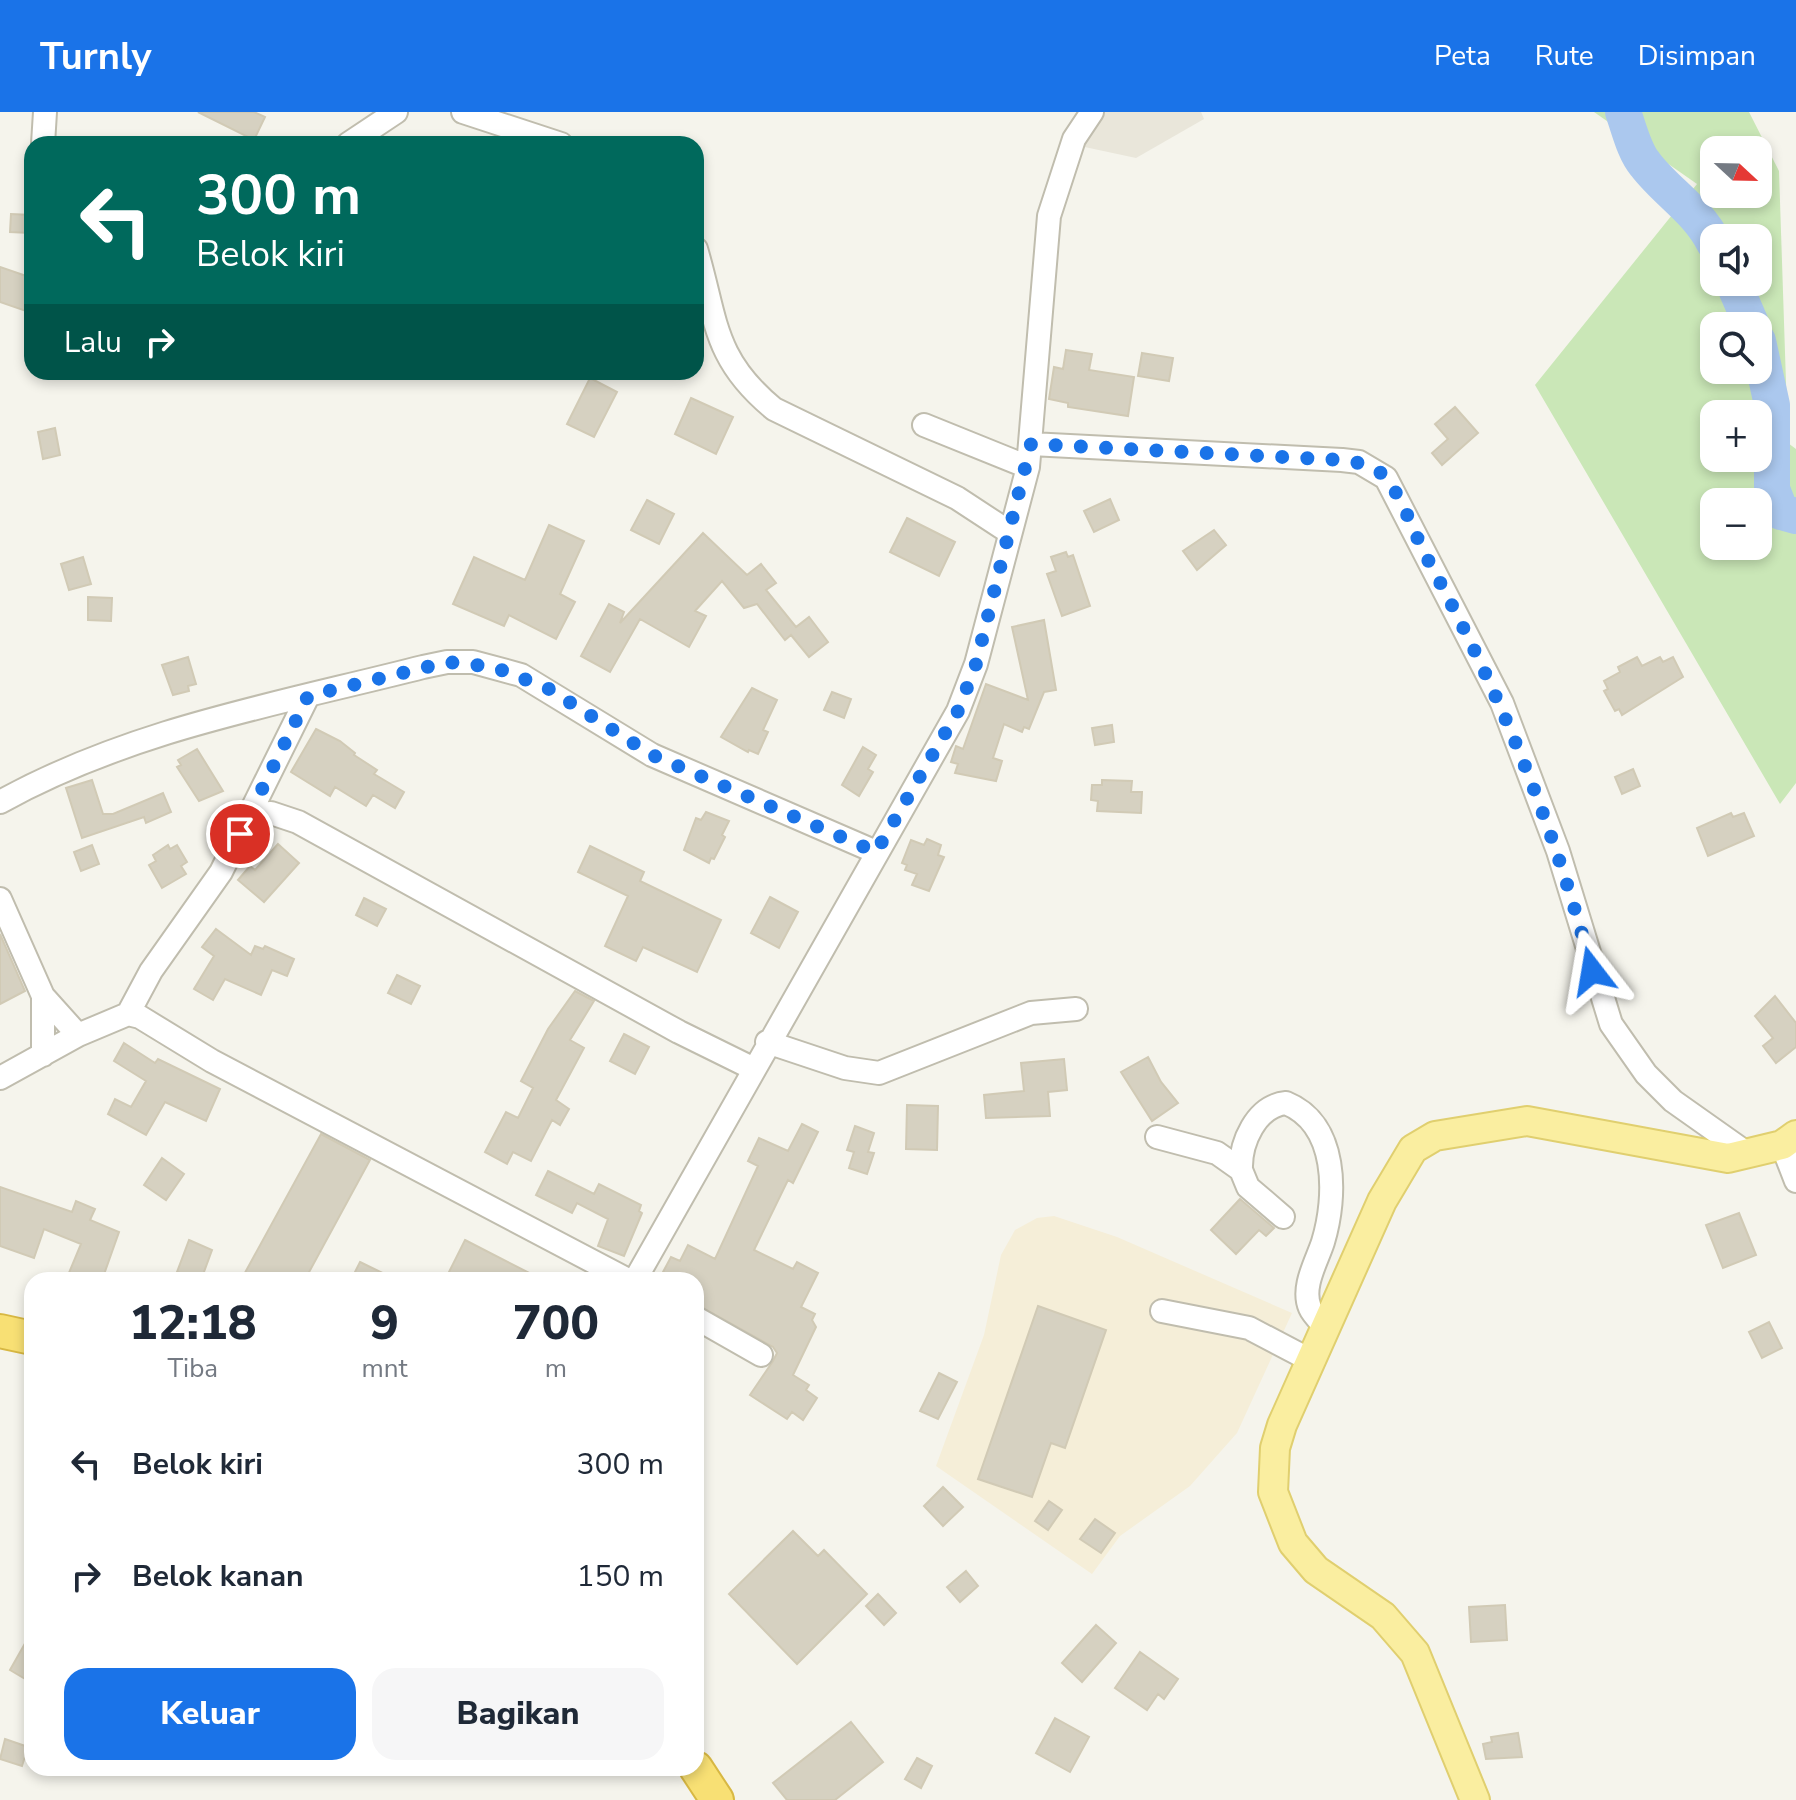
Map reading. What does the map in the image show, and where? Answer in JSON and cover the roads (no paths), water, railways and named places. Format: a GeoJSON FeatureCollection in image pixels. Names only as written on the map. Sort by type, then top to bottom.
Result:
{"type":"FeatureCollection","features":[{"type":"Feature","properties":{"kind":"highway"},"geometry":{"type":"LineString","coordinates":[[0,1331],[24,1336]]}},
{"type":"Feature","properties":{"kind":"highway"},"geometry":{"type":"LineString","coordinates":[[701,1776],[717,1800]]}},
{"type":"Feature","properties":{"kind":"main road"},"geometry":{"type":"LineString","coordinates":[[1475,1800],[1415,1653],[1383,1616],[1303,1557],[1278,1512],[1273,1492],[1275,1448],[1310,1360],[1382,1201],[1413,1149],[1435,1136],[1527,1121],[1728,1158],[1789,1140]]}},
{"type":"Feature","properties":{"kind":"street"},"geometry":{"type":"LineString","coordinates":[[44,136],[45,112]]}},
{"type":"Feature","properties":{"kind":"street"},"geometry":{"type":"LineString","coordinates":[[360,136],[396,112]]}},
{"type":"Feature","properties":{"kind":"street"},"geometry":{"type":"LineString","coordinates":[[463,112],[536,136]]}},
{"type":"Feature","properties":{"kind":"street"},"geometry":{"type":"LineString","coordinates":[[640,1272],[767,1042],[958,711],[976,664],[1028,467],[1043,254],[1049,216],[1074,139],[1092,112]]}},
{"type":"Feature","properties":{"kind":"street"},"geometry":{"type":"LineString","coordinates":[[704,279],[724,353],[752,391],[774,409],[957,498],[1009,532]]}},
{"type":"Feature","properties":{"kind":"street"},"geometry":{"type":"LineString","coordinates":[[924,425],[1028,467]]}},
{"type":"Feature","properties":{"kind":"street"},"geometry":{"type":"LineString","coordinates":[[1031,444],[1342,460],[1359,462],[1386,478],[1502,703],[1558,851],[1611,1024],[1646,1074],[1673,1101],[1748,1154]]}},
{"type":"Feature","properties":{"kind":"street"},"geometry":{"type":"LineString","coordinates":[[0,802],[102,753],[183,725],[447,662],[494,667],[549,689],[652,755],[876,852]]}},
{"type":"Feature","properties":{"kind":"street"},"geometry":{"type":"LineString","coordinates":[[128,1014],[151,971],[221,872],[308,696]]}},
{"type":"Feature","properties":{"kind":"street"},"geometry":{"type":"LineString","coordinates":[[250,815],[271,813],[298,822],[566,971],[754,1069]]}},
{"type":"Feature","properties":{"kind":"street"},"geometry":{"type":"LineString","coordinates":[[0,899],[43,996],[78,1035]]}},
{"type":"Feature","properties":{"kind":"street"},"geometry":{"type":"LineString","coordinates":[[43,996],[43,1055]]}},
{"type":"Feature","properties":{"kind":"street"},"geometry":{"type":"LineString","coordinates":[[767,1042],[845,1068],[879,1073],[1031,1013],[1076,1009]]}},
{"type":"Feature","properties":{"kind":"street"},"geometry":{"type":"LineString","coordinates":[[0,1078],[78,1035],[128,1014],[140,1017],[198,1053],[390,1157],[613,1272]]}},
{"type":"Feature","properties":{"kind":"street"},"geometry":{"type":"LineString","coordinates":[[1283,1217],[1248,1187],[1241,1161],[1254,1125],[1266,1110],[1286,1103],[1308,1116],[1326,1149],[1332,1197],[1309,1293],[1310,1308],[1326,1328]]}},
{"type":"Feature","properties":{"kind":"street"},"geometry":{"type":"LineString","coordinates":[[1157,1137],[1241,1161]]}},
{"type":"Feature","properties":{"kind":"street"},"geometry":{"type":"LineString","coordinates":[[1789,1140],[1796,1181]]}},
{"type":"Feature","properties":{"kind":"street"},"geometry":{"type":"LineString","coordinates":[[1162,1311],[1249,1328],[1310,1360]]}},
{"type":"Feature","properties":{"kind":"street"},"geometry":{"type":"LineString","coordinates":[[704,1323],[761,1355]]}},
{"type":"Feature","properties":{"kind":"waterway"},"geometry":{"type":"LineString","coordinates":[[1623,112],[1641,159],[1701,224]]}},
{"type":"Feature","properties":{"kind":"waterway"},"geometry":{"type":"LineString","coordinates":[[1739,296],[1746,312]]}},
{"type":"Feature","properties":{"kind":"waterway"},"geometry":{"type":"LineString","coordinates":[[1767,384],[1772,405],[1772,489],[1781,512],[1796,516]]}}]}
